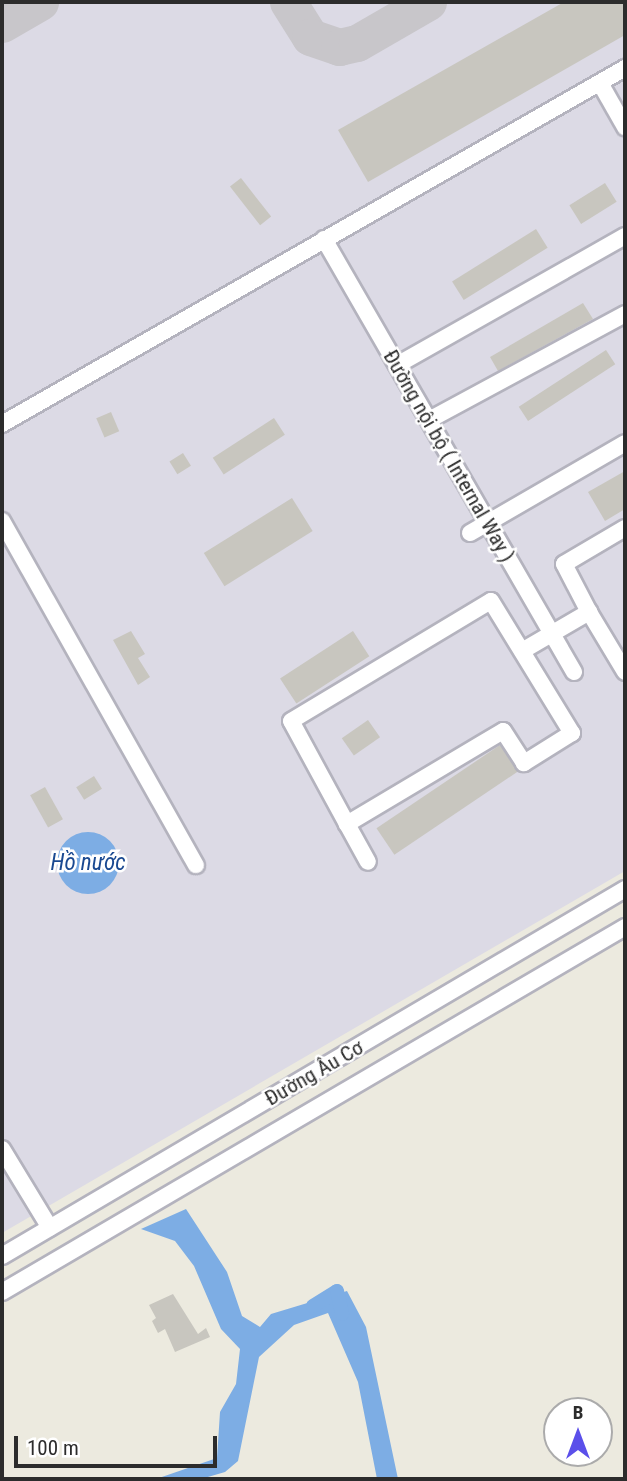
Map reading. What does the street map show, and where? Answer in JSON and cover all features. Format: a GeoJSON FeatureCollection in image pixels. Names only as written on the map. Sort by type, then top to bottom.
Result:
{"type":"FeatureCollection","features":[{"type":"Feature","properties":{"kind":"street"},"geometry":{"type":"LineString","coordinates":[[2,424],[625,68]]}},
{"type":"Feature","properties":{"kind":"street"},"geometry":{"type":"LineString","coordinates":[[600,83],[625,127]]}},
{"type":"Feature","properties":{"kind":"street"},"geometry":{"type":"LineString","coordinates":[[397,365],[625,236]]}},
{"type":"Feature","properties":{"kind":"street","name":"Đường nội bộ ( Internal Way )"},"geometry":{"type":"LineString","coordinates":[[324,239],[574,672]]}},
{"type":"Feature","properties":{"kind":"street"},"geometry":{"type":"LineString","coordinates":[[429,420],[625,313]]}},
{"type":"Feature","properties":{"kind":"street"},"geometry":{"type":"LineString","coordinates":[[470,533],[625,443]]}},
{"type":"Feature","properties":{"kind":"street"},"geometry":{"type":"LineString","coordinates":[[2,521],[196,865]]}},
{"type":"Feature","properties":{"kind":"street"},"geometry":{"type":"LineString","coordinates":[[624,667],[564,564],[625,528]]}},
{"type":"Feature","properties":{"kind":"street"},"geometry":{"type":"LineString","coordinates":[[347,824],[503,731],[524,763],[572,733],[491,601],[291,721],[347,824],[368,862]]}},
{"type":"Feature","properties":{"kind":"street"},"geometry":{"type":"LineString","coordinates":[[522,651],[589,611]]}},
{"type":"Feature","properties":{"kind":"street","name":"Đường Âu Cơ"},"geometry":{"type":"LineString","coordinates":[[2,1256],[625,889]]}},
{"type":"Feature","properties":{"kind":"street","name":"Đường Âu Cơ"},"geometry":{"type":"LineString","coordinates":[[2,1292],[625,927]]}},
{"type":"Feature","properties":{"kind":"street"},"geometry":{"type":"LineString","coordinates":[[324,1066],[341,1093]]}},
{"type":"Feature","properties":{"kind":"street"},"geometry":{"type":"LineString","coordinates":[[2,1149],[50,1228]]}},
{"type":"Feature","properties":{"kind":"shaded area"},"geometry":{"type":"Polygon","coordinates":[[[2,2],[625,2],[625,871],[2,1233],[2,2]]]}},
{"type":"Feature","properties":{"kind":"water","name":"Hồ nước"},"geometry":{"type":"Polygon","coordinates":[[[82,832],[94,832],[110,841],[117,851],[117,875],[110,885],[94,894],[82,894],[71,889],[62,880],[57,869],[57,857],[62,846],[71,837],[82,832]]]}},
{"type":"Feature","properties":{"kind":"water"},"geometry":{"type":"Polygon","coordinates":[[[186,1209],[227,1272],[242,1316],[260,1327],[271,1314],[347,1291],[366,1327],[398,1479],[377,1479],[358,1382],[328,1313],[294,1325],[259,1357],[238,1461],[225,1472],[201,1479],[156,1479],[217,1458],[220,1412],[236,1384],[240,1349],[221,1329],[194,1266],[175,1241],[141,1229],[186,1209]]]}},
{"type":"Feature","properties":{"kind":"building"},"geometry":{"type":"Polygon","coordinates":[[[564,2],[625,2],[625,35],[368,182],[338,130],[564,2]]]}},
{"type":"Feature","properties":{"kind":"building"},"geometry":{"type":"Polygon","coordinates":[[[241,178],[271,217],[260,225],[230,187],[241,178]]]}},
{"type":"Feature","properties":{"kind":"building"},"geometry":{"type":"Polygon","coordinates":[[[605,183],[617,202],[581,224],[569,205],[605,183]]]}},
{"type":"Feature","properties":{"kind":"building"},"geometry":{"type":"Polygon","coordinates":[[[536,229],[548,248],[464,300],[452,281],[536,229]]]}},
{"type":"Feature","properties":{"kind":"building"},"geometry":{"type":"Polygon","coordinates":[[[583,303],[593,319],[498,371],[490,357],[583,303]]]}},
{"type":"Feature","properties":{"kind":"building"},"geometry":{"type":"Polygon","coordinates":[[[606,350],[615,364],[528,421],[519,407],[606,350]]]}},
{"type":"Feature","properties":{"kind":"building"},"geometry":{"type":"Polygon","coordinates":[[[111,412],[119,431],[104,438],[96,418],[111,412]]]}},
{"type":"Feature","properties":{"kind":"building"},"geometry":{"type":"Polygon","coordinates":[[[274,418],[285,435],[224,475],[213,458],[274,418]]]}},
{"type":"Feature","properties":{"kind":"building"},"geometry":{"type":"Polygon","coordinates":[[[183,453],[191,466],[177,474],[169,461],[183,453]]]}},
{"type":"Feature","properties":{"kind":"building"},"geometry":{"type":"Polygon","coordinates":[[[625,471],[625,509],[605,521],[588,492],[625,471]]]}},
{"type":"Feature","properties":{"kind":"building"},"geometry":{"type":"Polygon","coordinates":[[[292,498],[313,531],[224,586],[204,553],[292,498]]]}},
{"type":"Feature","properties":{"kind":"building"},"geometry":{"type":"Polygon","coordinates":[[[131,631],[145,654],[138,658],[150,677],[138,685],[113,640],[131,631]]]}},
{"type":"Feature","properties":{"kind":"building"},"geometry":{"type":"Polygon","coordinates":[[[353,631],[369,656],[296,704],[280,678],[353,631]]]}},
{"type":"Feature","properties":{"kind":"building"},"geometry":{"type":"Polygon","coordinates":[[[368,720],[380,737],[354,756],[342,738],[368,720]]]}},
{"type":"Feature","properties":{"kind":"building"},"geometry":{"type":"Polygon","coordinates":[[[500,745],[518,772],[394,855],[376,828],[500,745]]]}},
{"type":"Feature","properties":{"kind":"building"},"geometry":{"type":"Polygon","coordinates":[[[94,776],[102,789],[84,800],[76,787],[94,776]]]}},
{"type":"Feature","properties":{"kind":"building"},"geometry":{"type":"Polygon","coordinates":[[[45,787],[63,819],[48,828],[30,795],[45,787]]]}},
{"type":"Feature","properties":{"kind":"building"},"geometry":{"type":"Polygon","coordinates":[[[173,1294],[198,1334],[206,1328],[210,1337],[175,1352],[165,1329],[158,1333],[152,1321],[156,1318],[149,1305],[173,1294]]]}},
{"type":"Feature","properties":{"kind":"waterway"},"geometry":{"type":"LineString","coordinates":[[313,1306],[337,1291],[342,1313]]}},
{"type":"Feature","properties":{"kind":"taxiway"},"geometry":{"type":"LineString","coordinates":[[2,24],[40,2]]}},
{"type":"Feature","properties":{"kind":"taxiway"},"geometry":{"type":"LineString","coordinates":[[288,2],[310,37],[339,47],[357,43],[428,2]]}}]}
